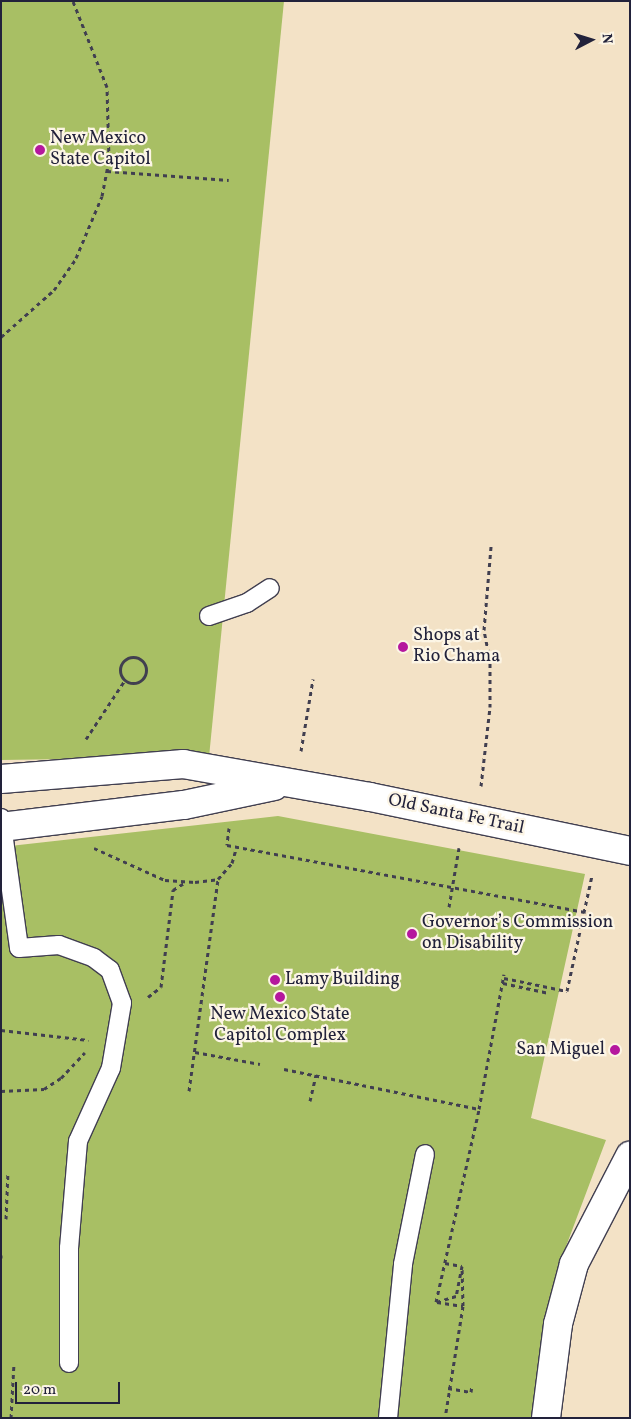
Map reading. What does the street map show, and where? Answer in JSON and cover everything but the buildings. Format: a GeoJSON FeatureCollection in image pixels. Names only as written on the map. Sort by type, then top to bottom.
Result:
{"type":"FeatureCollection","features":[{"type":"Feature","properties":{"kind":"street","name":"Old Santa Fe Trail"},"geometry":{"type":"LineString","coordinates":[[1,779],[183,764],[288,786],[473,819],[630,851]]}},
{"type":"Feature","properties":{"kind":"street","name":"Old Santa Fe Trail"},"geometry":{"type":"LineString","coordinates":[[2,824],[184,805],[288,786]]}},
{"type":"Feature","properties":{"kind":"street"},"geometry":{"type":"LineString","coordinates":[[546,1418],[558,1324],[574,1264],[630,1156]]}},
{"type":"Feature","properties":{"kind":"lane"},"geometry":{"type":"LineString","coordinates":[[209,616],[247,603],[270,588]]}},
{"type":"Feature","properties":{"kind":"lane"},"geometry":{"type":"LineString","coordinates":[[2,824],[19,948],[59,945],[94,958],[110,970],[122,1003],[111,1068],[78,1141],[69,1248],[69,1363]]}},
{"type":"Feature","properties":{"kind":"lane"},"geometry":{"type":"LineString","coordinates":[[388,1418],[403,1264],[425,1154]]}},
{"type":"Feature","properties":{"kind":"path"},"geometry":{"type":"LineString","coordinates":[[1,337],[54,290],[76,258],[91,229],[107,170],[107,87],[73,1]]}},
{"type":"Feature","properties":{"kind":"path"},"geometry":{"type":"LineString","coordinates":[[107,170],[229,180]]}},
{"type":"Feature","properties":{"kind":"path"},"geometry":{"type":"LineString","coordinates":[[473,819],[485,771],[490,707],[490,661],[484,630],[491,546]]}},
{"type":"Feature","properties":{"kind":"path"},"geometry":{"type":"LineString","coordinates":[[142,660],[146,668],[142,680],[125,680],[120,669],[123,662],[142,660]]}},
{"type":"Feature","properties":{"kind":"path"},"geometry":{"type":"LineString","coordinates":[[288,786],[313,679]]}},
{"type":"Feature","properties":{"kind":"path"},"geometry":{"type":"LineString","coordinates":[[81,746],[125,680]]}},
{"type":"Feature","properties":{"kind":"path"},"geometry":{"type":"LineString","coordinates":[[228,837],[227,845],[584,912]]}},
{"type":"Feature","properties":{"kind":"path"},"geometry":{"type":"LineString","coordinates":[[86,842],[156,877],[186,882],[218,879]]}},
{"type":"Feature","properties":{"kind":"path"},"geometry":{"type":"LineString","coordinates":[[189,1091],[218,879],[232,863],[237,846]]}},
{"type":"Feature","properties":{"kind":"path"},"geometry":{"type":"LineString","coordinates":[[449,907],[458,856]]}},
{"type":"Feature","properties":{"kind":"path"},"geometry":{"type":"LineString","coordinates":[[141,1004],[161,987],[173,890],[186,882]]}},
{"type":"Feature","properties":{"kind":"path"},"geometry":{"type":"LineString","coordinates":[[436,1302],[479,1109],[504,976],[568,991],[590,884]]}},
{"type":"Feature","properties":{"kind":"path"},"geometry":{"type":"LineString","coordinates":[[503,983],[550,993]]}},
{"type":"Feature","properties":{"kind":"path"},"geometry":{"type":"LineString","coordinates":[[1,1030],[90,1040],[78,1063],[44,1089],[1,1092]]}},
{"type":"Feature","properties":{"kind":"path"},"geometry":{"type":"LineString","coordinates":[[195,1052],[260,1064]]}},
{"type":"Feature","properties":{"kind":"path"},"geometry":{"type":"LineString","coordinates":[[284,1069],[479,1109]]}},
{"type":"Feature","properties":{"kind":"path"},"geometry":{"type":"LineString","coordinates":[[310,1101],[316,1075]]}},
{"type":"Feature","properties":{"kind":"path"},"geometry":{"type":"LineString","coordinates":[[6,1219],[8,1172]]}},
{"type":"Feature","properties":{"kind":"path"},"geometry":{"type":"LineString","coordinates":[[445,1263],[462,1266]]}},
{"type":"Feature","properties":{"kind":"path"},"geometry":{"type":"LineString","coordinates":[[436,1302],[456,1296],[462,1266]]}},
{"type":"Feature","properties":{"kind":"path"},"geometry":{"type":"LineString","coordinates":[[445,1418],[448,1388],[463,1306],[462,1266]]}},
{"type":"Feature","properties":{"kind":"path"},"geometry":{"type":"LineString","coordinates":[[436,1302],[463,1306]]}},
{"type":"Feature","properties":{"kind":"path"},"geometry":{"type":"LineString","coordinates":[[11,1418],[14,1363]]}},
{"type":"Feature","properties":{"kind":"path"},"geometry":{"type":"LineString","coordinates":[[448,1388],[471,1392],[472,1384]]}},
{"type":"Feature","properties":{"kind":"green space"},"geometry":{"type":"Polygon","coordinates":[[[1,1],[284,1],[209,757],[1,760],[1,1]]]}},
{"type":"Feature","properties":{"kind":"green space","name":"New Mexico State Capitol Complex"},"geometry":{"type":"Polygon","coordinates":[[[278,816],[585,874],[531,1118],[606,1140],[556,1273],[544,1328],[533,1418],[1,1418],[1,847],[278,816]]]}},
{"type":"Feature","properties":{"kind":"place","name":"New Mexico State Capitol"},"geometry":{"type":"Point","coordinates":[40,150]}},
{"type":"Feature","properties":{"kind":"place","name":"Shops at Rio Chama"},"geometry":{"type":"Point","coordinates":[403,647]}},
{"type":"Feature","properties":{"kind":"place","name":"Governor’s Commission on Disability"},"geometry":{"type":"Point","coordinates":[412,934]}},
{"type":"Feature","properties":{"kind":"place","name":"Lamy Building"},"geometry":{"type":"Point","coordinates":[275,980]}},
{"type":"Feature","properties":{"kind":"place","name":"New Mexico State Capitol Complex"},"geometry":{"type":"Point","coordinates":[280,997]}},
{"type":"Feature","properties":{"kind":"place","name":"San Miguel"},"geometry":{"type":"Point","coordinates":[615,1050]}}]}
